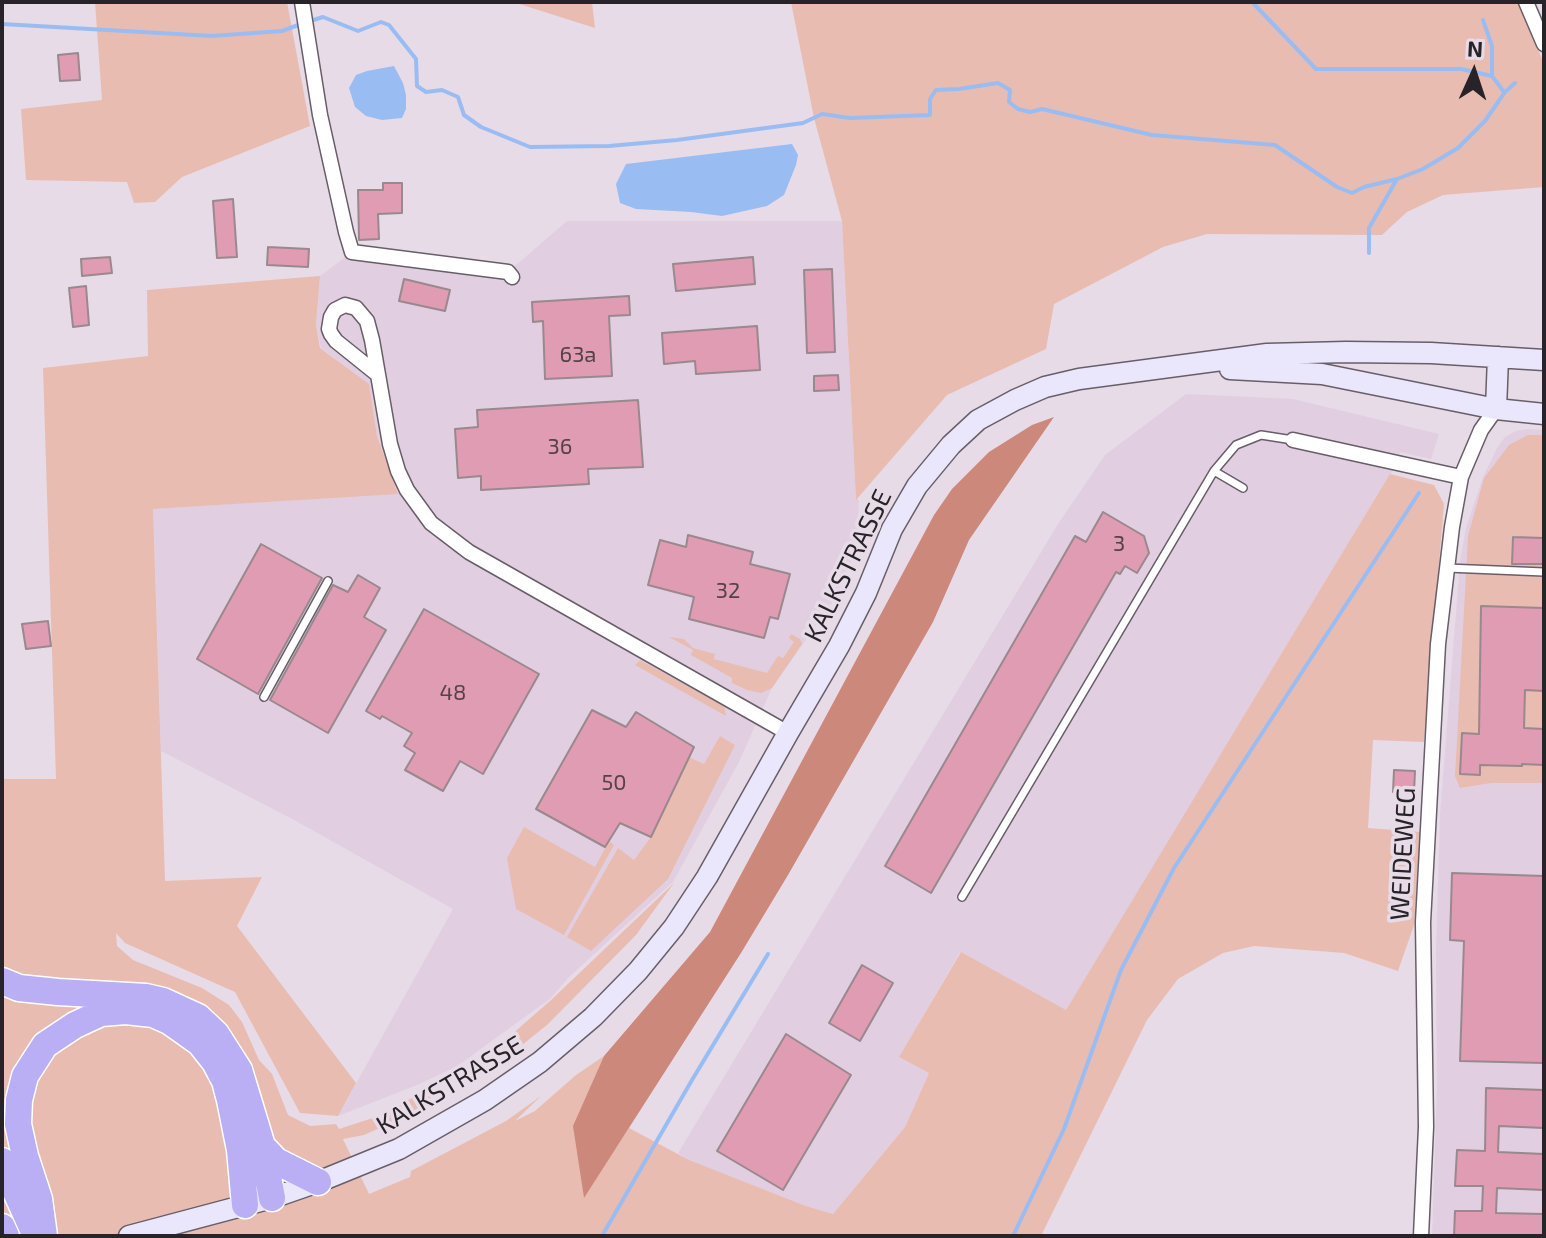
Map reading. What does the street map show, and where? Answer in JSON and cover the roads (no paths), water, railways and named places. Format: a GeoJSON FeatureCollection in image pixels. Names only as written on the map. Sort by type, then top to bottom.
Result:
{"type":"FeatureCollection","features":[{"type":"Feature","properties":{"kind":"highway"},"geometry":{"type":"LineString","coordinates":[[2,981],[19,988],[146,997],[198,1017],[216,1034],[239,1070],[262,1146],[272,1198]]}},
{"type":"Feature","properties":{"kind":"highway"},"geometry":{"type":"LineString","coordinates":[[44,1236],[39,1199],[18,1124],[19,1100],[25,1076],[45,1045],[75,1025],[101,1013],[126,1011],[161,1017],[200,1043],[215,1062],[230,1100],[240,1150],[245,1205]]}},
{"type":"Feature","properties":{"kind":"highway"},"geometry":{"type":"LineString","coordinates":[[262,1146],[276,1161],[318,1182]]}},
{"type":"Feature","properties":{"kind":"highway"},"geometry":{"type":"LineString","coordinates":[[2,1161],[36,1236]]}},
{"type":"Feature","properties":{"kind":"highway"},"geometry":{"type":"LineString","coordinates":[[2,1227],[6,1236]]}},
{"type":"Feature","properties":{"kind":"main road","name":"KALKSTRASSE"},"geometry":{"type":"LineString","coordinates":[[129,1236],[272,1198],[399,1149],[485,1100],[540,1062],[593,1017],[638,971],[674,927],[707,877],[839,646],[866,593],[892,529],[917,486],[951,445],[978,420],[1045,387],[1079,379],[1267,354],[1431,353],[1544,360]]}},
{"type":"Feature","properties":{"kind":"main road"},"geometry":{"type":"LineString","coordinates":[[1496,409],[1498,357]]}},
{"type":"Feature","properties":{"kind":"main road","name":"KALKSTRASSE"},"geometry":{"type":"LineString","coordinates":[[1194,365],[1322,374],[1496,409],[1544,414]]}},
{"type":"Feature","properties":{"kind":"street"},"geometry":{"type":"LineString","coordinates":[[1526,2],[1544,44]]}},
{"type":"Feature","properties":{"kind":"street"},"geometry":{"type":"LineString","coordinates":[[304,16],[320,115],[352,252],[508,272],[512,277]]}},
{"type":"Feature","properties":{"kind":"street"},"geometry":{"type":"LineString","coordinates":[[377,374],[331,334],[331,317],[335,310],[345,305],[356,308],[367,321],[398,471],[407,490],[431,523],[469,552],[788,733]]}},
{"type":"Feature","properties":{"kind":"street","name":"WEIDEWEG"},"geometry":{"type":"LineString","coordinates":[[1421,1236],[1426,1127],[1423,922],[1438,644],[1461,477],[1481,430],[1496,409]]}},
{"type":"Feature","properties":{"kind":"street"},"geometry":{"type":"LineString","coordinates":[[1293,440],[1461,477]]}},
{"type":"Feature","properties":{"kind":"lane"},"geometry":{"type":"LineString","coordinates":[[962,897],[1214,471],[1236,445],[1261,435],[1293,440]]}},
{"type":"Feature","properties":{"kind":"lane"},"geometry":{"type":"LineString","coordinates":[[1214,471],[1243,488]]}},
{"type":"Feature","properties":{"kind":"lane"},"geometry":{"type":"LineString","coordinates":[[1447,568],[1544,572]]}},
{"type":"Feature","properties":{"kind":"lane"},"geometry":{"type":"LineString","coordinates":[[264,697],[328,581]]}},
{"type":"Feature","properties":{"kind":"water"},"geometry":{"type":"Polygon","coordinates":[[[394,66],[406,95],[402,118],[382,120],[366,116],[355,107],[349,88],[356,75],[394,66]]]}},
{"type":"Feature","properties":{"kind":"water"},"geometry":{"type":"Polygon","coordinates":[[[792,144],[798,155],[784,195],[767,206],[722,216],[636,209],[620,203],[616,184],[626,164],[792,144]]]}},
{"type":"Feature","properties":{"kind":"waterway"},"geometry":{"type":"LineString","coordinates":[[1252,2],[1316,69],[1461,69],[1492,76],[1504,92]]}},
{"type":"Feature","properties":{"kind":"waterway"},"geometry":{"type":"LineString","coordinates":[[310,21],[323,17],[358,31],[381,22],[389,25],[416,59],[417,86],[426,92],[442,90],[458,97],[464,115],[481,127],[530,147],[609,146],[677,140],[803,123],[822,114],[850,118],[930,115],[930,99],[936,90],[998,83],[1010,90],[1009,102],[1018,109],[1030,112],[1042,109],[1152,135],[1275,145],[1337,187],[1352,193],[1423,169],[1458,148],[1485,121],[1515,83]]}},
{"type":"Feature","properties":{"kind":"waterway"},"geometry":{"type":"LineString","coordinates":[[1483,20],[1492,46],[1492,76]]}},
{"type":"Feature","properties":{"kind":"waterway"},"geometry":{"type":"LineString","coordinates":[[2,24],[212,36],[282,31],[301,24]]}},
{"type":"Feature","properties":{"kind":"waterway"},"geometry":{"type":"LineString","coordinates":[[1369,253],[1369,228],[1397,179]]}},
{"type":"Feature","properties":{"kind":"waterway"},"geometry":{"type":"LineString","coordinates":[[1013,1236],[1064,1129],[1121,970],[1174,868],[1419,493]]}},
{"type":"Feature","properties":{"kind":"waterway"},"geometry":{"type":"LineString","coordinates":[[602,1236],[768,954]]}}]}
